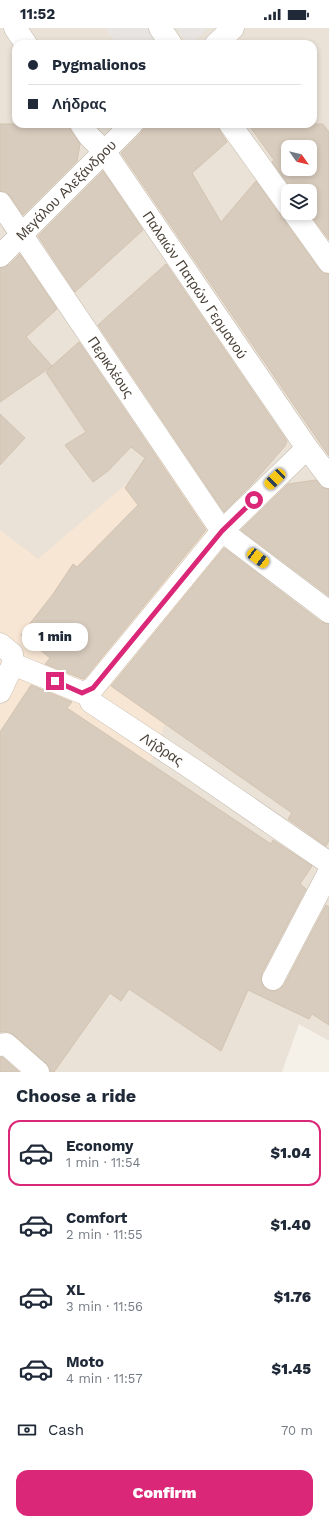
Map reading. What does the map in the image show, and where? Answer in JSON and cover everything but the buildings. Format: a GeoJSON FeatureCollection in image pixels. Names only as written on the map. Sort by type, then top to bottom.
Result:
{"type":"FeatureCollection","features":[{"type":"Feature","properties":{"kind":"street"},"geometry":{"type":"LineString","coordinates":[[16,28],[24,40]]}},
{"type":"Feature","properties":{"kind":"street"},"geometry":{"type":"LineString","coordinates":[[160,28],[168,40]]}},
{"type":"Feature","properties":{"kind":"street"},"geometry":{"type":"LineString","coordinates":[[220,40],[233,28]]}},
{"type":"Feature","properties":{"kind":"street","name":"Παλαιών Πατρών Γερμανού"},"geometry":{"type":"LineString","coordinates":[[84,128],[89,136],[104,151],[306,448],[329,477]]}},
{"type":"Feature","properties":{"kind":"street","name":"Μεγάλου Αλεξάνδρου"},"geometry":{"type":"LineString","coordinates":[[0,256],[128,128]]}},
{"type":"Feature","properties":{"kind":"street"},"geometry":{"type":"LineString","coordinates":[[233,128],[281,195]]}},
{"type":"Feature","properties":{"kind":"street","name":"Περικλέους"},"geometry":{"type":"LineString","coordinates":[[0,203],[222,531],[329,612]]}},
{"type":"Feature","properties":{"kind":"street"},"geometry":{"type":"LineString","coordinates":[[299,220],[329,262]]}},
{"type":"Feature","properties":{"kind":"street"},"geometry":{"type":"LineString","coordinates":[[13,664],[82,693],[93,688],[222,531],[306,448]]}},
{"type":"Feature","properties":{"kind":"street"},"geometry":{"type":"LineString","coordinates":[[0,644],[12,654],[13,664],[0,692]]}},
{"type":"Feature","properties":{"kind":"street","name":"Λήδρας"},"geometry":{"type":"LineString","coordinates":[[87,691],[91,702],[194,770],[329,863]]}},
{"type":"Feature","properties":{"kind":"street"},"geometry":{"type":"LineString","coordinates":[[273,979],[329,872]]}},
{"type":"Feature","properties":{"kind":"street"},"geometry":{"type":"LineString","coordinates":[[0,1045],[6,1044],[38,1072]]}},
{"type":"Feature","properties":{"kind":"shaded area"},"geometry":{"type":"Polygon","coordinates":[[[0,28],[329,28],[329,1041],[299,1024],[282,1072],[0,1072],[0,28]]]}},
{"type":"Feature","properties":{"kind":"shaded area"},"geometry":{"type":"Polygon","coordinates":[[[105,28],[148,28],[156,40],[114,40],[105,28]]]}},
{"type":"Feature","properties":{"kind":"shaded area"},"geometry":{"type":"Polygon","coordinates":[[[176,28],[209,28],[196,40],[184,40],[176,28]]]}},
{"type":"Feature","properties":{"kind":"shaded area"},"geometry":{"type":"Polygon","coordinates":[[[158,457],[229,535],[154,756],[20,935],[0,1020],[0,530],[38,559],[158,457]]]}},
{"type":"Feature","properties":{"kind":"route"},"geometry":{"type":"LineString","coordinates":[[55,681],[82,693],[93,688],[222,531],[254,500]]}}]}
